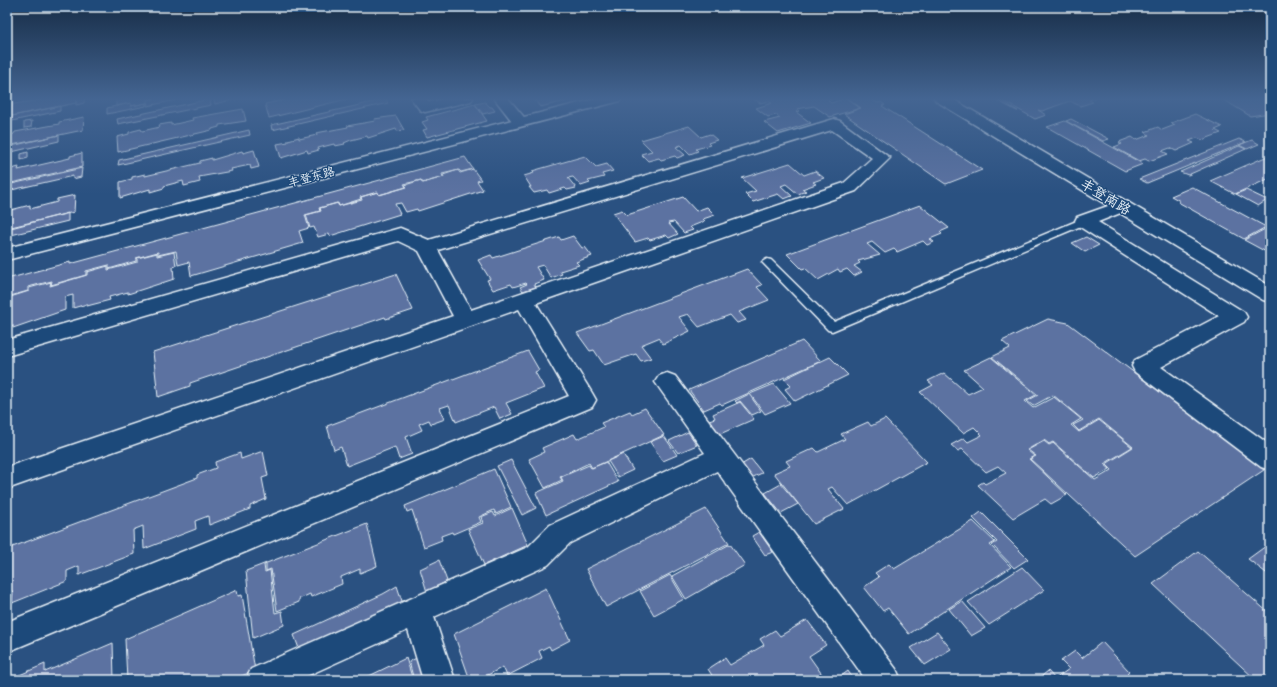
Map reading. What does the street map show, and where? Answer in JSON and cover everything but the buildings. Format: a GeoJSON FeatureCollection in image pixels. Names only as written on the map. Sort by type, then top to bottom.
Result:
{"type":"FeatureCollection","features":[{"type":"Feature","properties":{"kind":"street","name":"丰登东路"},"geometry":{"type":"LineString","coordinates":[[7,254],[489,130]]}},
{"type":"Feature","properties":{"kind":"street"},"geometry":{"type":"LineString","coordinates":[[426,247],[814,130]]}},
{"type":"Feature","properties":{"kind":"street"},"geometry":{"type":"LineString","coordinates":[[7,478],[850,187],[882,158],[843,130]]}},
{"type":"Feature","properties":{"kind":"street","name":"丰登南路"},"geometry":{"type":"LineString","coordinates":[[995,130],[1270,295]]}},
{"type":"Feature","properties":{"kind":"street","name":"丰登南路"},"geometry":{"type":"LineString","coordinates":[[1017,130],[1270,278]]}},
{"type":"Feature","properties":{"kind":"street"},"geometry":{"type":"LineString","coordinates":[[1084,221],[1122,206]]}},
{"type":"Feature","properties":{"kind":"street"},"geometry":{"type":"LineString","coordinates":[[1084,221],[1236,317],[1143,366],[1270,459]]}},
{"type":"Feature","properties":{"kind":"street"},"geometry":{"type":"LineString","coordinates":[[7,348],[400,234],[426,247],[465,319]]}},
{"type":"Feature","properties":{"kind":"street"},"geometry":{"type":"LineString","coordinates":[[7,637],[584,400],[523,299]]}},
{"type":"Feature","properties":{"kind":"street"},"geometry":{"type":"LineString","coordinates":[[667,382],[885,680]]}},
{"type":"Feature","properties":{"kind":"street"},"geometry":{"type":"LineString","coordinates":[[262,680],[538,556],[560,534],[722,457]]}},
{"type":"Feature","properties":{"kind":"street"},"geometry":{"type":"LineString","coordinates":[[417,610],[440,680]]}},
{"type":"Feature","properties":{"kind":"lane"},"geometry":{"type":"LineString","coordinates":[[766,262],[832,327],[1084,221]]}}]}
